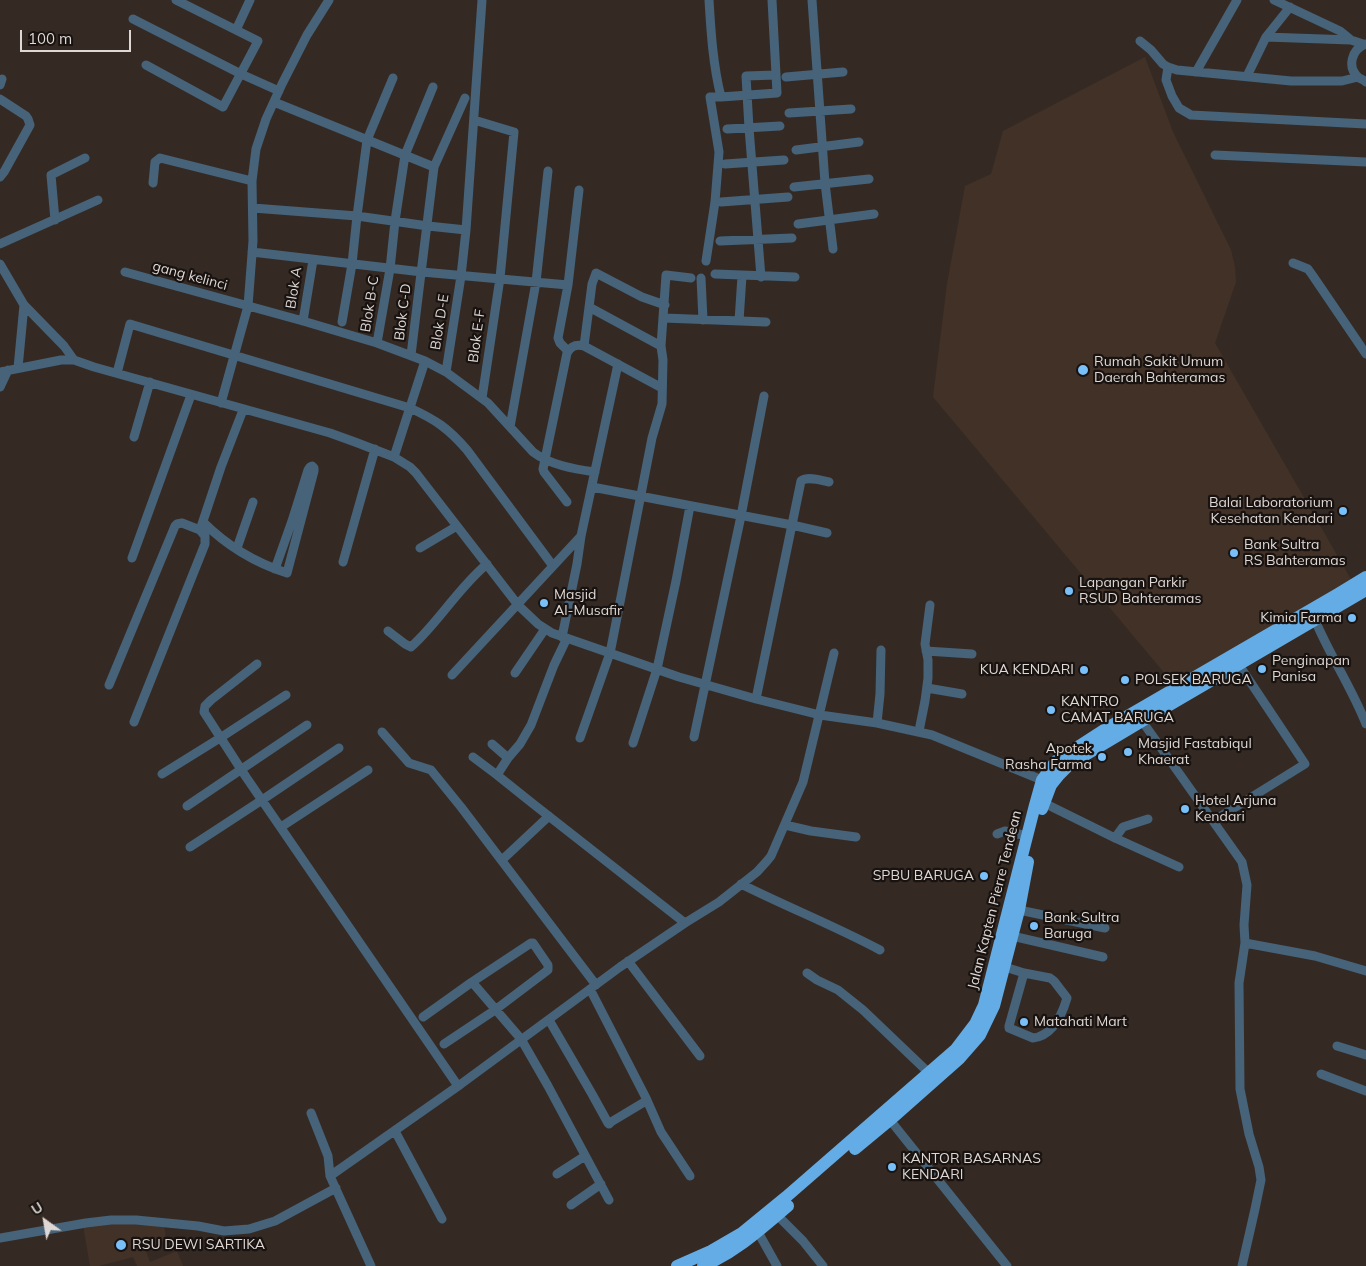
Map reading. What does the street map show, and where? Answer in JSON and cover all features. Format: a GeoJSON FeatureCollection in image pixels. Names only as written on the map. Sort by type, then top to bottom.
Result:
{"type":"FeatureCollection","features":[{"type":"Feature","properties":{"kind":"highway","name":"Jalan Kapten Pierre Tendean"},"geometry":{"type":"LineString","coordinates":[[677,1266],[711,1251],[742,1232],[849,1148],[890,1120],[959,1059],[980,1035],[994,1006],[1019,910],[1017,891],[1027,836],[1042,780],[1056,761],[1107,728],[1191,686],[1239,665],[1315,620],[1366,577]]}},
{"type":"Feature","properties":{"kind":"highway","name":"Jalan Kapten Pierre Tendean"},"geometry":{"type":"LineString","coordinates":[[703,1266],[718,1263],[758,1232],[956,1049],[975,1024],[984,1005],[1044,803],[1051,785],[1059,775],[1070,764],[1142,721],[1191,686],[1341,599],[1366,590]]}},
{"type":"Feature","properties":{"kind":"street"},"geometry":{"type":"LineString","coordinates":[[146,66],[223,107],[258,41],[176,0]]}},
{"type":"Feature","properties":{"kind":"street"},"geometry":{"type":"LineString","coordinates":[[236,30],[250,0]]}},
{"type":"Feature","properties":{"kind":"street"},"geometry":{"type":"LineString","coordinates":[[220,403],[248,306],[252,252],[252,181],[256,149],[274,102],[300,48],[329,0]]}},
{"type":"Feature","properties":{"kind":"street","name":"Blok D-E"},"geometry":{"type":"LineString","coordinates":[[446,372],[462,276],[482,0]]}},
{"type":"Feature","properties":{"kind":"street"},"geometry":{"type":"LineString","coordinates":[[709,0],[712,48],[721,97]]}},
{"type":"Feature","properties":{"kind":"street"},"geometry":{"type":"LineString","coordinates":[[706,261],[719,152],[710,97],[777,93],[772,0]]}},
{"type":"Feature","properties":{"kind":"street"},"geometry":{"type":"LineString","coordinates":[[812,0],[828,220],[833,249]]}},
{"type":"Feature","properties":{"kind":"street"},"geometry":{"type":"LineString","coordinates":[[1196,72],[1237,0]]}},
{"type":"Feature","properties":{"kind":"street"},"geometry":{"type":"LineString","coordinates":[[1274,0],[1340,31],[1351,40]]}},
{"type":"Feature","properties":{"kind":"street"},"geometry":{"type":"LineString","coordinates":[[1246,76],[1266,37],[1290,7]]}},
{"type":"Feature","properties":{"kind":"street"},"geometry":{"type":"LineString","coordinates":[[133,19],[241,74],[279,91]]}},
{"type":"Feature","properties":{"kind":"street"},"geometry":{"type":"LineString","coordinates":[[1266,37],[1351,40],[1364,44]]}},
{"type":"Feature","properties":{"kind":"street"},"geometry":{"type":"LineString","coordinates":[[1140,41],[1168,68],[1300,81],[1362,79]]}},
{"type":"Feature","properties":{"kind":"street"},"geometry":{"type":"LineString","coordinates":[[1362,79],[1352,69],[1352,59],[1356,50],[1364,44]]}},
{"type":"Feature","properties":{"kind":"street"},"geometry":{"type":"LineString","coordinates":[[1168,68],[1166,80],[1172,96],[1178,108],[1191,115],[1366,124]]}},
{"type":"Feature","properties":{"kind":"street"},"geometry":{"type":"LineString","coordinates":[[786,77],[843,72]]}},
{"type":"Feature","properties":{"kind":"street"},"geometry":{"type":"LineString","coordinates":[[761,277],[746,76],[776,75]]}},
{"type":"Feature","properties":{"kind":"street"},"geometry":{"type":"LineString","coordinates":[[342,322],[352,264],[356,216],[367,140],[393,78]]}},
{"type":"Feature","properties":{"kind":"street","name":"Blok B-C"},"geometry":{"type":"LineString","coordinates":[[377,343],[390,269],[405,156],[433,87]]}},
{"type":"Feature","properties":{"kind":"street","name":"Blok C-D"},"geometry":{"type":"LineString","coordinates":[[411,355],[434,167],[465,98]]}},
{"type":"Feature","properties":{"kind":"street"},"geometry":{"type":"LineString","coordinates":[[0,99],[26,116],[30,125],[0,178]]}},
{"type":"Feature","properties":{"kind":"street"},"geometry":{"type":"LineString","coordinates":[[274,102],[434,167]]}},
{"type":"Feature","properties":{"kind":"street"},"geometry":{"type":"LineString","coordinates":[[789,114],[851,109]]}},
{"type":"Feature","properties":{"kind":"street","name":"Blok E-F"},"geometry":{"type":"LineString","coordinates":[[474,120],[514,132],[500,278],[482,398]]}},
{"type":"Feature","properties":{"kind":"street"},"geometry":{"type":"LineString","coordinates":[[727,129],[780,126]]}},
{"type":"Feature","properties":{"kind":"street"},"geometry":{"type":"LineString","coordinates":[[796,150],[859,142]]}},
{"type":"Feature","properties":{"kind":"street"},"geometry":{"type":"LineString","coordinates":[[1215,155],[1366,162]]}},
{"type":"Feature","properties":{"kind":"street"},"geometry":{"type":"LineString","coordinates":[[55,220],[51,175],[85,158]]}},
{"type":"Feature","properties":{"kind":"street"},"geometry":{"type":"LineString","coordinates":[[153,183],[155,162],[160,158],[252,181]]}},
{"type":"Feature","properties":{"kind":"street"},"geometry":{"type":"LineString","coordinates":[[725,164],[784,160]]}},
{"type":"Feature","properties":{"kind":"street"},"geometry":{"type":"LineString","coordinates":[[510,427],[536,282],[548,171]]}},
{"type":"Feature","properties":{"kind":"street"},"geometry":{"type":"LineString","coordinates":[[794,187],[869,179]]}},
{"type":"Feature","properties":{"kind":"street"},"geometry":{"type":"LineString","coordinates":[[568,351],[558,338],[568,285],[579,190]]}},
{"type":"Feature","properties":{"kind":"street"},"geometry":{"type":"LineString","coordinates":[[721,202],[788,197]]}},
{"type":"Feature","properties":{"kind":"street"},"geometry":{"type":"LineString","coordinates":[[0,244],[98,200]]}},
{"type":"Feature","properties":{"kind":"street"},"geometry":{"type":"LineString","coordinates":[[253,208],[356,216],[466,230]]}},
{"type":"Feature","properties":{"kind":"street"},"geometry":{"type":"LineString","coordinates":[[798,224],[874,214]]}},
{"type":"Feature","properties":{"kind":"street"},"geometry":{"type":"LineString","coordinates":[[720,241],[792,238]]}},
{"type":"Feature","properties":{"kind":"street"},"geometry":{"type":"LineString","coordinates":[[252,252],[390,269],[568,285]]}},
{"type":"Feature","properties":{"kind":"street","name":"Blok A"},"geometry":{"type":"LineString","coordinates":[[303,321],[313,260]]}},
{"type":"Feature","properties":{"kind":"street"},"geometry":{"type":"LineString","coordinates":[[1293,263],[1308,269],[1314,276],[1366,354]]}},
{"type":"Feature","properties":{"kind":"street"},"geometry":{"type":"LineString","coordinates":[[0,264],[24,305],[64,346],[74,360]]}},
{"type":"Feature","properties":{"kind":"street","name":"gang kelinci"},"geometry":{"type":"LineString","coordinates":[[125,272],[303,321],[411,355],[446,372],[482,398],[533,452],[544,460]]}},
{"type":"Feature","properties":{"kind":"street"},"geometry":{"type":"LineString","coordinates":[[584,346],[596,273],[642,297],[665,305]]}},
{"type":"Feature","properties":{"kind":"street"},"geometry":{"type":"LineString","coordinates":[[715,274],[796,278]]}},
{"type":"Feature","properties":{"kind":"street"},"geometry":{"type":"LineString","coordinates":[[580,738],[610,653],[652,438],[662,404],[663,360],[661,346],[666,275],[691,278]]}},
{"type":"Feature","properties":{"kind":"street"},"geometry":{"type":"LineString","coordinates":[[739,321],[742,276]]}},
{"type":"Feature","properties":{"kind":"street"},"geometry":{"type":"LineString","coordinates":[[701,278],[703,320]]}},
{"type":"Feature","properties":{"kind":"street"},"geometry":{"type":"LineString","coordinates":[[18,368],[24,305]]}},
{"type":"Feature","properties":{"kind":"street"},"geometry":{"type":"LineString","coordinates":[[589,307],[661,346]]}},
{"type":"Feature","properties":{"kind":"street"},"geometry":{"type":"LineString","coordinates":[[664,318],[766,322]]}},
{"type":"Feature","properties":{"kind":"street"},"geometry":{"type":"LineString","coordinates":[[117,373],[130,324],[410,408],[432,419],[454,435],[553,566]]}},
{"type":"Feature","properties":{"kind":"street"},"geometry":{"type":"LineString","coordinates":[[567,502],[543,469],[568,351],[574,346],[584,346],[662,388]]}},
{"type":"Feature","properties":{"kind":"street"},"geometry":{"type":"LineString","coordinates":[[0,388],[4,371],[52,361],[74,360],[375,448],[394,457],[416,473],[518,605],[545,629],[564,638],[705,685],[756,699],[820,715],[919,731],[1042,780]]}},
{"type":"Feature","properties":{"kind":"street"},"geometry":{"type":"LineString","coordinates":[[394,457],[424,361]]}},
{"type":"Feature","properties":{"kind":"street"},"geometry":{"type":"LineString","coordinates":[[497,775],[520,744],[531,725],[564,638],[581,536],[618,364]]}},
{"type":"Feature","properties":{"kind":"street"},"geometry":{"type":"LineString","coordinates":[[134,437],[150,382]]}},
{"type":"Feature","properties":{"kind":"street"},"geometry":{"type":"LineString","coordinates":[[132,558],[191,395]]}},
{"type":"Feature","properties":{"kind":"street"},"geometry":{"type":"LineString","coordinates":[[694,736],[741,516],[764,396]]}},
{"type":"Feature","properties":{"kind":"street"},"geometry":{"type":"LineString","coordinates":[[134,722],[205,544],[205,536],[201,526],[243,410]]}},
{"type":"Feature","properties":{"kind":"street"},"geometry":{"type":"LineString","coordinates":[[343,562],[375,448]]}},
{"type":"Feature","properties":{"kind":"street"},"geometry":{"type":"LineString","coordinates":[[544,460],[571,468],[595,472]]}},
{"type":"Feature","properties":{"kind":"street"},"geometry":{"type":"LineString","coordinates":[[109,685],[175,526],[180,522],[201,526],[252,558],[275,569],[287,573],[314,471],[312,466],[308,470],[275,569]]}},
{"type":"Feature","properties":{"kind":"street"},"geometry":{"type":"LineString","coordinates":[[756,699],[801,481],[808,478],[829,482]]}},
{"type":"Feature","properties":{"kind":"street"},"geometry":{"type":"LineString","coordinates":[[592,487],[827,533]]}},
{"type":"Feature","properties":{"kind":"street"},"geometry":{"type":"LineString","coordinates":[[237,548],[254,502]]}},
{"type":"Feature","properties":{"kind":"street"},"geometry":{"type":"LineString","coordinates":[[633,743],[657,669],[690,506]]}},
{"type":"Feature","properties":{"kind":"street"},"geometry":{"type":"LineString","coordinates":[[420,548],[458,526]]}},
{"type":"Feature","properties":{"kind":"street"},"geometry":{"type":"LineString","coordinates":[[452,675],[581,536]]}},
{"type":"Feature","properties":{"kind":"street"},"geometry":{"type":"LineString","coordinates":[[388,630],[411,647],[487,564]]}},
{"type":"Feature","properties":{"kind":"street"},"geometry":{"type":"LineString","coordinates":[[919,731],[927,688],[929,665],[926,640],[930,605]]}},
{"type":"Feature","properties":{"kind":"street"},"geometry":{"type":"LineString","coordinates":[[1315,620],[1354,696],[1366,724]]}},
{"type":"Feature","properties":{"kind":"street"},"geometry":{"type":"LineString","coordinates":[[514,673],[545,629]]}},
{"type":"Feature","properties":{"kind":"street"},"geometry":{"type":"LineString","coordinates":[[876,724],[880,694],[882,650]]}},
{"type":"Feature","properties":{"kind":"street"},"geometry":{"type":"LineString","coordinates":[[926,651],[972,654]]}},
{"type":"Feature","properties":{"kind":"street"},"geometry":{"type":"LineString","coordinates":[[330,1176],[458,1086],[628,961],[719,902],[767,862],[804,782],[834,653]]}},
{"type":"Feature","properties":{"kind":"street"},"geometry":{"type":"LineString","coordinates":[[257,664],[204,706],[204,712],[241,770],[458,1086]]}},
{"type":"Feature","properties":{"kind":"street"},"geometry":{"type":"LineString","coordinates":[[1214,821],[1306,764],[1239,665]]}},
{"type":"Feature","properties":{"kind":"street"},"geometry":{"type":"LineString","coordinates":[[927,688],[962,694]]}},
{"type":"Feature","properties":{"kind":"street"},"geometry":{"type":"LineString","coordinates":[[162,774],[286,694]]}},
{"type":"Feature","properties":{"kind":"street"},"geometry":{"type":"LineString","coordinates":[[1142,721],[1242,862],[1247,885],[1244,925],[1245,942],[1239,983],[1240,1089],[1245,1118],[1261,1180],[1242,1266]]}},
{"type":"Feature","properties":{"kind":"street"},"geometry":{"type":"LineString","coordinates":[[187,806],[307,725]]}},
{"type":"Feature","properties":{"kind":"street"},"geometry":{"type":"LineString","coordinates":[[382,732],[409,763],[431,770],[502,860],[593,987],[661,1132],[690,1176]]}},
{"type":"Feature","properties":{"kind":"street"},"geometry":{"type":"LineString","coordinates":[[492,744],[508,758]]}},
{"type":"Feature","properties":{"kind":"street"},"geometry":{"type":"LineString","coordinates":[[190,847],[339,748]]}},
{"type":"Feature","properties":{"kind":"street"},"geometry":{"type":"LineString","coordinates":[[473,757],[685,923]]}},
{"type":"Feature","properties":{"kind":"street"},"geometry":{"type":"LineString","coordinates":[[281,827],[368,770]]}},
{"type":"Feature","properties":{"kind":"street"},"geometry":{"type":"LineString","coordinates":[[1044,803],[1179,867]]}},
{"type":"Feature","properties":{"kind":"street"},"geometry":{"type":"LineString","coordinates":[[502,860],[549,816]]}},
{"type":"Feature","properties":{"kind":"street"},"geometry":{"type":"LineString","coordinates":[[1115,838],[1123,828],[1148,818]]}},
{"type":"Feature","properties":{"kind":"street"},"geometry":{"type":"LineString","coordinates":[[785,825],[811,831],[856,837]]}},
{"type":"Feature","properties":{"kind":"street"},"geometry":{"type":"LineString","coordinates":[[997,834],[1005,831],[1027,836]]}},
{"type":"Feature","properties":{"kind":"street"},"geometry":{"type":"LineString","coordinates":[[741,884],[781,904],[848,933],[880,950]]}},
{"type":"Feature","properties":{"kind":"street"},"geometry":{"type":"LineString","coordinates":[[1019,910],[1105,928]]}},
{"type":"Feature","properties":{"kind":"street"},"geometry":{"type":"LineString","coordinates":[[1012,936],[1103,957]]}},
{"type":"Feature","properties":{"kind":"street"},"geometry":{"type":"LineString","coordinates":[[1245,942],[1315,956],[1366,971]]}},
{"type":"Feature","properties":{"kind":"street"},"geometry":{"type":"LineString","coordinates":[[423,1017],[531,943],[535,945],[548,965],[548,970],[495,1010],[444,1044]]}},
{"type":"Feature","properties":{"kind":"street"},"geometry":{"type":"LineString","coordinates":[[628,961],[700,1056]]}},
{"type":"Feature","properties":{"kind":"street"},"geometry":{"type":"LineString","coordinates":[[1005,967],[1052,980],[1067,998],[1059,1018],[1047,1033],[1035,1038],[1008,1026],[1024,973]]}},
{"type":"Feature","properties":{"kind":"street"},"geometry":{"type":"LineString","coordinates":[[808,973],[817,980],[838,990],[863,1010],[929,1073]]}},
{"type":"Feature","properties":{"kind":"street"},"geometry":{"type":"LineString","coordinates":[[472,982],[521,1040],[609,1200]]}},
{"type":"Feature","properties":{"kind":"street"},"geometry":{"type":"LineString","coordinates":[[549,1020],[609,1124],[646,1101]]}},
{"type":"Feature","properties":{"kind":"street"},"geometry":{"type":"LineString","coordinates":[[1337,1046],[1366,1055]]}},
{"type":"Feature","properties":{"kind":"street"},"geometry":{"type":"LineString","coordinates":[[1321,1074],[1366,1090]]}},
{"type":"Feature","properties":{"kind":"street"},"geometry":{"type":"LineString","coordinates":[[311,1113],[328,1156],[330,1176],[371,1266]]}},
{"type":"Feature","properties":{"kind":"street"},"geometry":{"type":"LineString","coordinates":[[890,1120],[1007,1266]]}},
{"type":"Feature","properties":{"kind":"street"},"geometry":{"type":"LineString","coordinates":[[395,1131],[442,1220]]}},
{"type":"Feature","properties":{"kind":"street"},"geometry":{"type":"LineString","coordinates":[[557,1174],[585,1156]]}},
{"type":"Feature","properties":{"kind":"street"},"geometry":{"type":"LineString","coordinates":[[571,1205],[601,1184]]}},
{"type":"Feature","properties":{"kind":"street"},"geometry":{"type":"LineString","coordinates":[[0,1238],[111,1220],[136,1220],[198,1226],[224,1231],[249,1229],[275,1221],[336,1188]]}},
{"type":"Feature","properties":{"kind":"street"},"geometry":{"type":"LineString","coordinates":[[777,1215],[823,1266]]}},
{"type":"Feature","properties":{"kind":"street"},"geometry":{"type":"LineString","coordinates":[[758,1232],[778,1266]]}},
{"type":"Feature","properties":{"kind":"shaded area","name":"Rumah Sakit Umum Daerah Bahteramas"},"geometry":{"type":"Polygon","coordinates":[[[1145,57],[1173,132],[1231,250],[1236,282],[1215,343],[1356,588],[1177,688],[933,397],[947,284],[965,186],[991,174],[1003,131],[1145,57]]]}},
{"type":"Feature","properties":{"kind":"shaded area","name":"RSU DEWI SARTIKA"},"geometry":{"type":"Polygon","coordinates":[[[103,1222],[164,1224],[166,1239],[146,1251],[150,1262],[177,1251],[183,1266],[137,1266],[133,1257],[99,1266],[90,1266],[83,1225],[103,1222]]]}},
{"type":"Feature","properties":{"kind":"place","name":"Rumah Sakit Umum Daerah Bahteramas"},"geometry":{"type":"Point","coordinates":[1083,370]}},
{"type":"Feature","properties":{"kind":"place","name":"Balai Laboratorium Kesehatan Kendari"},"geometry":{"type":"Point","coordinates":[1343,511]}},
{"type":"Feature","properties":{"kind":"place","name":"Bank Sultra RS Bahteramas"},"geometry":{"type":"Point","coordinates":[1234,553]}},
{"type":"Feature","properties":{"kind":"place","name":"Lapangan Parkir RSUD Bahteramas"},"geometry":{"type":"Point","coordinates":[1069,591]}},
{"type":"Feature","properties":{"kind":"place","name":"Masjid Al-Musafir"},"geometry":{"type":"Point","coordinates":[544,603]}},
{"type":"Feature","properties":{"kind":"place","name":"Kimia Farma"},"geometry":{"type":"Point","coordinates":[1352,618]}},
{"type":"Feature","properties":{"kind":"place","name":"Penginapan Panisa"},"geometry":{"type":"Point","coordinates":[1262,669]}},
{"type":"Feature","properties":{"kind":"place","name":"KUA KENDARI"},"geometry":{"type":"Point","coordinates":[1084,670]}},
{"type":"Feature","properties":{"kind":"place","name":"POLSEK BARUGA"},"geometry":{"type":"Point","coordinates":[1125,680]}},
{"type":"Feature","properties":{"kind":"place","name":"KANTRO CAMAT BARUGA"},"geometry":{"type":"Point","coordinates":[1051,710]}},
{"type":"Feature","properties":{"kind":"place","name":"Masjid Fastabiqul Khaerat"},"geometry":{"type":"Point","coordinates":[1128,752]}},
{"type":"Feature","properties":{"kind":"place","name":"Apotek Rasha Farma"},"geometry":{"type":"Point","coordinates":[1102,757]}},
{"type":"Feature","properties":{"kind":"place","name":"Hotel Arjuna Kendari"},"geometry":{"type":"Point","coordinates":[1185,809]}},
{"type":"Feature","properties":{"kind":"place","name":"SPBU BARUGA"},"geometry":{"type":"Point","coordinates":[984,876]}},
{"type":"Feature","properties":{"kind":"place","name":"Bank Sultra Baruga"},"geometry":{"type":"Point","coordinates":[1034,926]}},
{"type":"Feature","properties":{"kind":"place","name":"Matahati Mart"},"geometry":{"type":"Point","coordinates":[1024,1022]}},
{"type":"Feature","properties":{"kind":"place","name":"KANTOR BASARNAS KENDARI"},"geometry":{"type":"Point","coordinates":[892,1167]}},
{"type":"Feature","properties":{"kind":"place","name":"RSU DEWI SARTIKA"},"geometry":{"type":"Point","coordinates":[121,1245]}}]}
